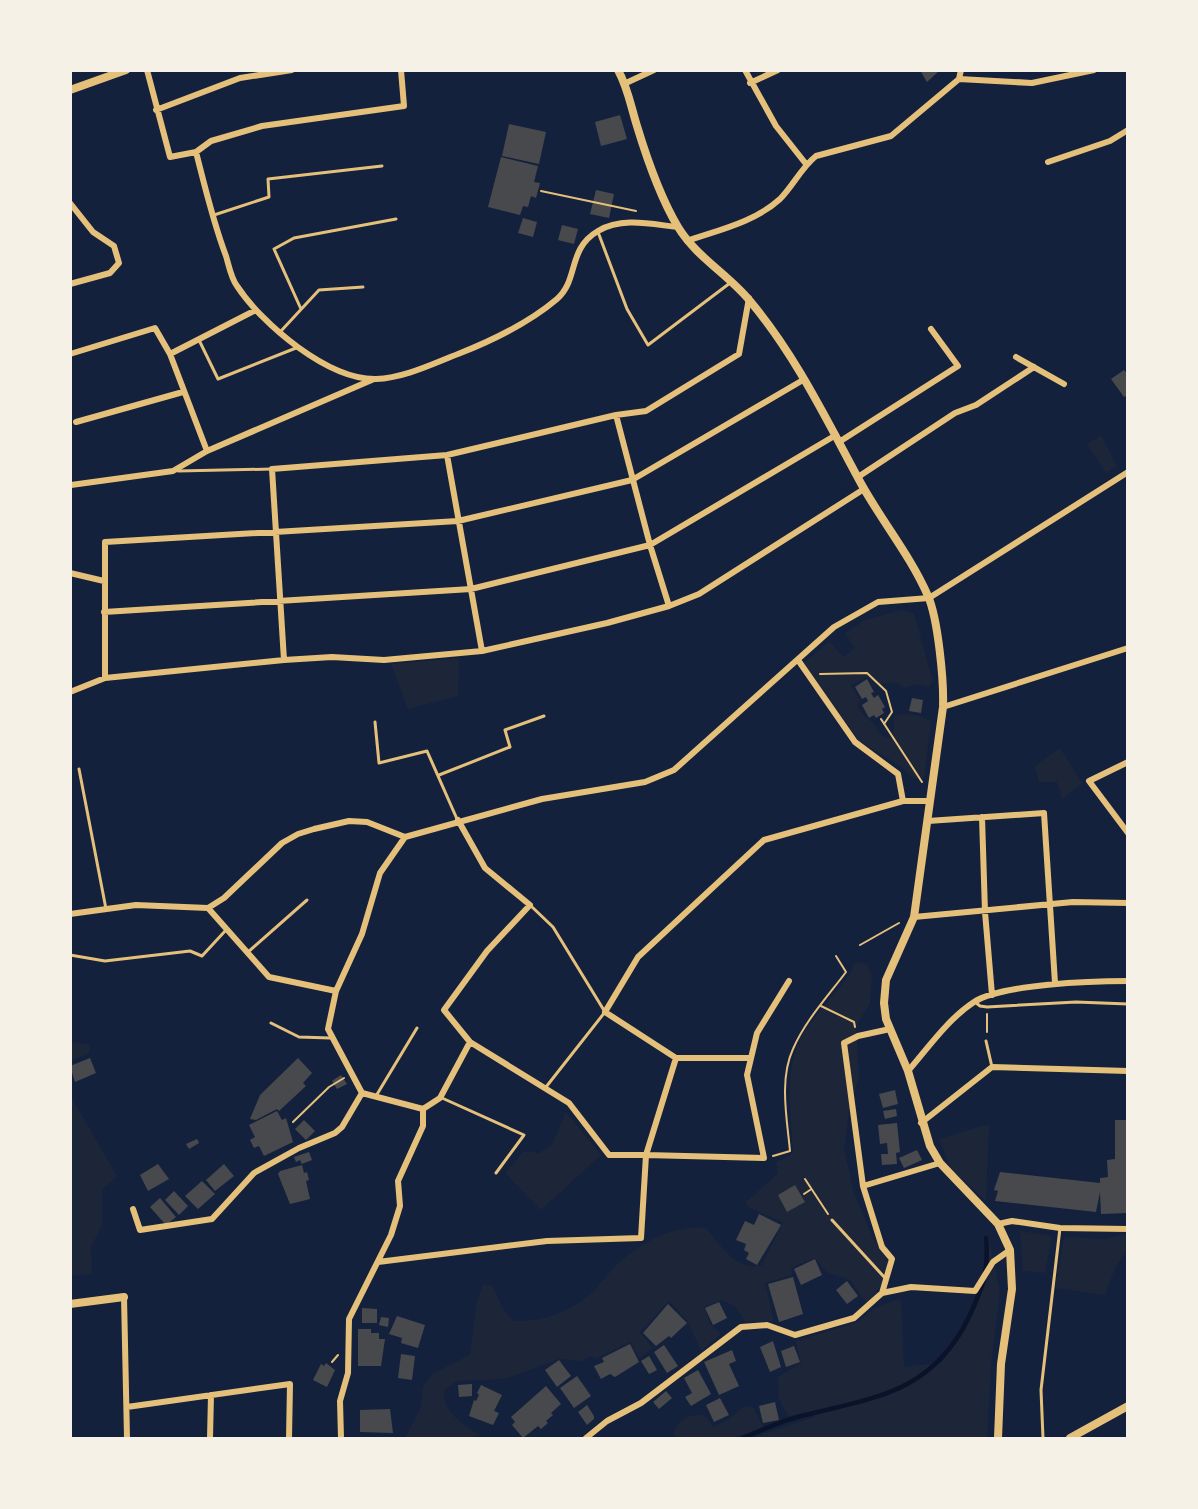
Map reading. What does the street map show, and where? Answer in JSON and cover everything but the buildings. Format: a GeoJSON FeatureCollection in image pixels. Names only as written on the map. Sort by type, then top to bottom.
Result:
{"type":"FeatureCollection","features":[{"type":"Feature","properties":{"kind":"street"},"geometry":{"type":"LineString","coordinates":[[147,70],[170,157],[196,152],[211,141],[262,126],[404,106],[401,70]]}},
{"type":"Feature","properties":{"kind":"street"},"geometry":{"type":"LineString","coordinates":[[156,110],[240,78],[292,70]]}},
{"type":"Feature","properties":{"kind":"street"},"geometry":{"type":"LineString","coordinates":[[618,70],[626,83],[637,125],[677,226],[687,241],[748,298],[786,347],[864,489],[909,559],[929,598],[944,677],[943,707],[914,917],[886,980],[884,1003],[890,1029],[908,1071],[921,1123],[930,1146],[940,1163],[998,1224],[1010,1250],[1012,1289],[1001,1364],[998,1438]]}},
{"type":"Feature","properties":{"kind":"street"},"geometry":{"type":"LineString","coordinates":[[626,83],[654,70]]}},
{"type":"Feature","properties":{"kind":"street"},"geometry":{"type":"LineString","coordinates":[[745,70],[750,83],[776,126],[806,164]]}},
{"type":"Feature","properties":{"kind":"street"},"geometry":{"type":"LineString","coordinates":[[750,83],[778,70]]}},
{"type":"Feature","properties":{"kind":"street"},"geometry":{"type":"LineString","coordinates":[[687,241],[752,218],[780,198],[806,164],[829,151],[891,136],[959,79],[961,70]]}},
{"type":"Feature","properties":{"kind":"street"},"geometry":{"type":"LineString","coordinates":[[959,79],[1032,83],[1094,70]]}},
{"type":"Feature","properties":{"kind":"street"},"geometry":{"type":"LineString","coordinates":[[70,90],[123,71]]}},
{"type":"Feature","properties":{"kind":"street"},"geometry":{"type":"LineString","coordinates":[[1048,162],[1110,141],[1128,130]]}},
{"type":"Feature","properties":{"kind":"street"},"geometry":{"type":"LineString","coordinates":[[196,152],[211,216],[236,284],[256,310],[318,362],[336,371],[374,379]]}},
{"type":"Feature","properties":{"kind":"street"},"geometry":{"type":"LineString","coordinates":[[70,203],[93,232],[114,246],[119,263],[110,273],[70,284]]}},
{"type":"Feature","properties":{"kind":"street"},"geometry":{"type":"LineString","coordinates":[[71,485],[173,471],[207,451],[374,379],[403,375],[475,347],[558,298],[568,285],[576,253],[597,231],[616,222],[677,226]]}},
{"type":"Feature","properties":{"kind":"street"},"geometry":{"type":"LineString","coordinates":[[284,660],[272,469],[447,455],[616,415],[646,411],[739,354],[748,298]]}},
{"type":"Feature","properties":{"kind":"street"},"geometry":{"type":"LineString","coordinates":[[170,354],[256,310]]}},
{"type":"Feature","properties":{"kind":"street"},"geometry":{"type":"LineString","coordinates":[[70,354],[156,327],[170,354],[207,451]]}},
{"type":"Feature","properties":{"kind":"street"},"geometry":{"type":"LineString","coordinates":[[104,612],[281,599],[471,589],[650,545],[837,439],[958,366],[932,329]]}},
{"type":"Feature","properties":{"kind":"street"},"geometry":{"type":"LineString","coordinates":[[1016,357],[1064,384]]}},
{"type":"Feature","properties":{"kind":"street"},"geometry":{"type":"LineString","coordinates":[[858,477],[955,413],[976,405],[1035,367]]}},
{"type":"Feature","properties":{"kind":"street"},"geometry":{"type":"LineString","coordinates":[[105,678],[105,542],[458,521],[632,480],[803,380]]}},
{"type":"Feature","properties":{"kind":"street"},"geometry":{"type":"LineString","coordinates":[[76,422],[183,392]]}},
{"type":"Feature","properties":{"kind":"street"},"geometry":{"type":"LineString","coordinates":[[616,415],[650,545],[669,606]]}},
{"type":"Feature","properties":{"kind":"street"},"geometry":{"type":"LineString","coordinates":[[447,455],[482,651]]}},
{"type":"Feature","properties":{"kind":"street"},"geometry":{"type":"LineString","coordinates":[[470,1042],[440,1098],[423,1108],[362,1093],[330,1038],[328,1029],[336,991],[362,934],[380,873],[405,837],[458,820],[542,799],[645,782],[661,777],[674,770],[834,627],[878,602],[929,598],[1128,472]]}},
{"type":"Feature","properties":{"kind":"street"},"geometry":{"type":"LineString","coordinates":[[70,692],[105,678],[284,660],[332,657],[384,660],[482,651],[669,606],[699,594],[864,489]]}},
{"type":"Feature","properties":{"kind":"street"},"geometry":{"type":"LineString","coordinates":[[70,573],[105,581]]}},
{"type":"Feature","properties":{"kind":"street"},"geometry":{"type":"LineString","coordinates":[[943,707],[1128,648]]}},
{"type":"Feature","properties":{"kind":"street"},"geometry":{"type":"LineString","coordinates":[[798,660],[855,742],[898,774],[903,801]]}},
{"type":"Feature","properties":{"kind":"street"},"geometry":{"type":"LineString","coordinates":[[1128,762],[1089,781],[1128,833]]}},
{"type":"Feature","properties":{"kind":"street"},"geometry":{"type":"LineString","coordinates":[[751,1058],[676,1058],[605,1012],[638,957],[764,840],[903,801],[930,801]]}},
{"type":"Feature","properties":{"kind":"street"},"geometry":{"type":"LineString","coordinates":[[928,821],[1044,813],[1052,904],[1055,983]]}},
{"type":"Feature","properties":{"kind":"street"},"geometry":{"type":"LineString","coordinates":[[982,817],[985,912],[992,995]]}},
{"type":"Feature","properties":{"kind":"street"},"geometry":{"type":"LineString","coordinates":[[458,820],[485,868],[530,905],[487,951],[444,1010],[470,1042],[569,1103],[609,1155],[764,1158],[747,1075],[757,1033],[789,981]]}},
{"type":"Feature","properties":{"kind":"street"},"geometry":{"type":"LineString","coordinates":[[70,914],[106,911],[136,905],[208,908],[224,898],[282,843],[298,834],[349,821],[367,822],[405,837]]}},
{"type":"Feature","properties":{"kind":"street"},"geometry":{"type":"LineString","coordinates":[[914,917],[1052,904],[1128,903]]}},
{"type":"Feature","properties":{"kind":"street"},"geometry":{"type":"LineString","coordinates":[[208,908],[269,977],[336,991]]}},
{"type":"Feature","properties":{"kind":"street"},"geometry":{"type":"LineString","coordinates":[[908,1071],[939,1035],[975,1001],[992,995],[1055,983],[1128,981]]}},
{"type":"Feature","properties":{"kind":"street"},"geometry":{"type":"LineString","coordinates":[[886,1279],[892,1259],[882,1247],[863,1186],[844,1043],[858,1036],[890,1029]]}},
{"type":"Feature","properties":{"kind":"street"},"geometry":{"type":"LineString","coordinates":[[378,1262],[547,1240],[641,1238],[646,1155],[676,1058]]}},
{"type":"Feature","properties":{"kind":"street"},"geometry":{"type":"LineString","coordinates":[[921,1123],[992,1067],[1128,1071]]}},
{"type":"Feature","properties":{"kind":"street"},"geometry":{"type":"LineString","coordinates":[[134,1209],[140,1230],[212,1219],[254,1173],[299,1148],[335,1133],[342,1126],[362,1093]]}},
{"type":"Feature","properties":{"kind":"street"},"geometry":{"type":"LineString","coordinates":[[341,1438],[340,1401],[348,1372],[349,1319],[392,1235],[399,1206],[398,1181],[423,1126],[423,1108]]}},
{"type":"Feature","properties":{"kind":"street"},"geometry":{"type":"LineString","coordinates":[[863,1186],[940,1163]]}},
{"type":"Feature","properties":{"kind":"street"},"geometry":{"type":"LineString","coordinates":[[998,1224],[1012,1221],[1060,1228],[1128,1229]]}},
{"type":"Feature","properties":{"kind":"street"},"geometry":{"type":"LineString","coordinates":[[586,1438],[607,1421],[641,1403],[741,1327],[767,1325],[795,1335],[808,1333],[854,1318],[882,1293],[911,1287],[975,1291],[993,1262],[1010,1250]]}},
{"type":"Feature","properties":{"kind":"street"},"geometry":{"type":"LineString","coordinates":[[70,1304],[124,1297],[127,1438]]}},
{"type":"Feature","properties":{"kind":"street"},"geometry":{"type":"LineString","coordinates":[[127,1407],[290,1384],[289,1438]]}},
{"type":"Feature","properties":{"kind":"street"},"geometry":{"type":"LineString","coordinates":[[210,1438],[211,1395]]}},
{"type":"Feature","properties":{"kind":"street"},"geometry":{"type":"LineString","coordinates":[[1070,1438],[1128,1406]]}},
{"type":"Feature","properties":{"kind":"lane"},"geometry":{"type":"LineString","coordinates":[[211,216],[269,197],[268,179],[382,166]]}},
{"type":"Feature","properties":{"kind":"lane"},"geometry":{"type":"LineString","coordinates":[[301,309],[274,249],[294,238],[396,219]]}},
{"type":"Feature","properties":{"kind":"lane"},"geometry":{"type":"LineString","coordinates":[[597,231],[627,309],[648,345],[730,283]]}},
{"type":"Feature","properties":{"kind":"lane"},"geometry":{"type":"LineString","coordinates":[[280,331],[319,290],[363,287]]}},
{"type":"Feature","properties":{"kind":"lane"},"geometry":{"type":"LineString","coordinates":[[200,340],[218,379],[298,347]]}},
{"type":"Feature","properties":{"kind":"lane"},"geometry":{"type":"LineString","coordinates":[[173,471],[272,469]]}},
{"type":"Feature","properties":{"kind":"lane"},"geometry":{"type":"LineString","coordinates":[[438,775],[510,747],[505,730],[544,716]]}},
{"type":"Feature","properties":{"kind":"lane"},"geometry":{"type":"LineString","coordinates":[[375,722],[379,763],[427,751],[458,820]]}},
{"type":"Feature","properties":{"kind":"lane"},"geometry":{"type":"LineString","coordinates":[[80,769],[106,911]]}},
{"type":"Feature","properties":{"kind":"lane"},"geometry":{"type":"LineString","coordinates":[[248,952],[307,900]]}},
{"type":"Feature","properties":{"kind":"lane"},"geometry":{"type":"LineString","coordinates":[[530,905],[554,927],[605,1012],[546,1087]]}},
{"type":"Feature","properties":{"kind":"lane"},"geometry":{"type":"LineString","coordinates":[[70,955],[105,961],[190,951],[202,956],[226,930]]}},
{"type":"Feature","properties":{"kind":"lane"},"geometry":{"type":"LineString","coordinates":[[975,1001],[980,1006],[987,1007],[1076,1002],[1128,1004]]}},
{"type":"Feature","properties":{"kind":"lane"},"geometry":{"type":"LineString","coordinates":[[271,1023],[300,1038],[330,1038]]}},
{"type":"Feature","properties":{"kind":"lane"},"geometry":{"type":"LineString","coordinates":[[376,1096],[417,1028]]}},
{"type":"Feature","properties":{"kind":"lane"},"geometry":{"type":"LineString","coordinates":[[986,1041],[992,1067]]}},
{"type":"Feature","properties":{"kind":"lane"},"geometry":{"type":"LineString","coordinates":[[440,1098],[524,1135],[496,1173]]}},
{"type":"Feature","properties":{"kind":"lane"},"geometry":{"type":"LineString","coordinates":[[832,1220],[886,1279],[882,1293]]}},
{"type":"Feature","properties":{"kind":"lane"},"geometry":{"type":"LineString","coordinates":[[1043,1438],[1041,1390],[1060,1228]]}},
{"type":"Feature","properties":{"kind":"path"},"geometry":{"type":"LineString","coordinates":[[541,191],[647,213]]}},
{"type":"Feature","properties":{"kind":"path"},"geometry":{"type":"LineString","coordinates":[[808,675],[867,673],[886,691],[892,712],[884,724]]}},
{"type":"Feature","properties":{"kind":"path"},"geometry":{"type":"LineString","coordinates":[[881,719],[919,779]]}},
{"type":"Feature","properties":{"kind":"path"},"geometry":{"type":"LineString","coordinates":[[860,945],[902,921]]}},
{"type":"Feature","properties":{"kind":"path"},"geometry":{"type":"LineString","coordinates":[[764,1158],[790,1151],[786,1083],[792,1050],[846,972],[836,956]]}},
{"type":"Feature","properties":{"kind":"path"},"geometry":{"type":"LineString","coordinates":[[821,1006],[854,1022],[858,1036]]}},
{"type":"Feature","properties":{"kind":"path"},"geometry":{"type":"LineString","coordinates":[[986,1041],[987,1007]]}},
{"type":"Feature","properties":{"kind":"path"},"geometry":{"type":"LineString","coordinates":[[293,1122],[329,1087],[351,1073]]}},
{"type":"Feature","properties":{"kind":"path"},"geometry":{"type":"LineString","coordinates":[[805,1179],[810,1190],[832,1220]]}},
{"type":"Feature","properties":{"kind":"path"},"geometry":{"type":"LineString","coordinates":[[804,1194],[810,1190]]}},
{"type":"Feature","properties":{"kind":"path"},"geometry":{"type":"LineString","coordinates":[[332,1362],[338,1356]]}},
{"type":"Feature","properties":{"kind":"shaded area"},"geometry":{"type":"Polygon","coordinates":[[[1101,435],[1117,466],[1106,473],[1087,444],[1101,435]]]}},
{"type":"Feature","properties":{"kind":"shaded area"},"geometry":{"type":"Polygon","coordinates":[[[902,610],[914,614],[933,682],[929,687],[917,684],[905,688],[895,682],[877,685],[867,677],[851,685],[860,700],[858,707],[863,715],[888,738],[893,738],[894,717],[898,715],[923,717],[931,722],[924,778],[913,778],[903,768],[858,740],[804,663],[827,643],[831,643],[843,657],[855,648],[845,633],[865,620],[902,610]]]}},
{"type":"Feature","properties":{"kind":"shaded area"},"geometry":{"type":"Polygon","coordinates":[[[459,658],[458,696],[408,709],[391,664],[459,658]]]}},
{"type":"Feature","properties":{"kind":"shaded area"},"geometry":{"type":"Polygon","coordinates":[[[1060,748],[1082,783],[1062,799],[1057,782],[1039,782],[1035,766],[1060,748]]]}},
{"type":"Feature","properties":{"kind":"shaded area"},"geometry":{"type":"Polygon","coordinates":[[[859,962],[867,965],[872,975],[870,1004],[856,1025],[859,1076],[849,1112],[844,1148],[854,1193],[874,1240],[889,1263],[886,1279],[867,1304],[850,1280],[826,1272],[815,1258],[791,1268],[792,1275],[765,1283],[774,1321],[745,1322],[735,1306],[722,1300],[704,1307],[711,1325],[721,1334],[701,1351],[688,1322],[669,1301],[640,1332],[653,1348],[639,1358],[630,1342],[595,1359],[591,1356],[581,1361],[559,1359],[505,1379],[456,1381],[444,1391],[447,1406],[455,1417],[479,1435],[473,1438],[405,1438],[421,1407],[423,1387],[432,1374],[470,1355],[477,1301],[483,1285],[492,1285],[503,1309],[513,1321],[542,1318],[570,1308],[587,1297],[617,1264],[651,1240],[661,1235],[694,1228],[706,1228],[723,1249],[737,1261],[745,1265],[762,1265],[783,1222],[749,1208],[746,1202],[778,1173],[776,1162],[793,1153],[790,1090],[793,1059],[805,1031],[851,973],[853,965],[859,962]]]}},
{"type":"Feature","properties":{"kind":"shaded area"},"geometry":{"type":"Polygon","coordinates":[[[70,1042],[90,1045],[89,1053],[71,1061],[70,1042]]]}},
{"type":"Feature","properties":{"kind":"shaded area"},"geometry":{"type":"Polygon","coordinates":[[[70,1095],[117,1176],[102,1190],[102,1225],[91,1247],[92,1274],[71,1276],[70,1095]]]}},
{"type":"Feature","properties":{"kind":"shaded area"},"geometry":{"type":"Polygon","coordinates":[[[566,1112],[601,1155],[541,1210],[505,1173],[524,1151],[539,1153],[552,1145],[566,1112]]]}},
{"type":"Feature","properties":{"kind":"shaded area"},"geometry":{"type":"Polygon","coordinates":[[[989,1124],[986,1201],[951,1169],[939,1139],[989,1124]]]}},
{"type":"Feature","properties":{"kind":"shaded area"},"geometry":{"type":"Polygon","coordinates":[[[1020,1231],[1052,1236],[1045,1273],[1023,1271],[1020,1231]]]}},
{"type":"Feature","properties":{"kind":"shaded area"},"geometry":{"type":"Polygon","coordinates":[[[1127,1234],[1127,1251],[1116,1266],[1105,1295],[1055,1288],[1064,1237],[1104,1239],[1127,1234]]]}},
{"type":"Feature","properties":{"kind":"shaded area"},"geometry":{"type":"Polygon","coordinates":[[[988,1235],[1000,1292],[991,1363],[987,1438],[752,1438],[814,1417],[812,1412],[788,1416],[779,1399],[778,1377],[801,1363],[796,1341],[858,1322],[873,1309],[901,1298],[904,1367],[941,1363],[965,1329],[989,1277],[988,1235]]]}},
{"type":"Feature","properties":{"kind":"shaded area"},"geometry":{"type":"Polygon","coordinates":[[[744,1406],[753,1407],[763,1427],[734,1438],[677,1438],[673,1433],[681,1421],[693,1415],[704,1415],[713,1427],[728,1420],[744,1406]]]}},
{"type":"Feature","properties":{"kind":"waterway"},"geometry":{"type":"LineString","coordinates":[[742,1438],[787,1420],[895,1390],[917,1378],[936,1363],[954,1343],[978,1297],[986,1270],[986,1238]]}}]}
